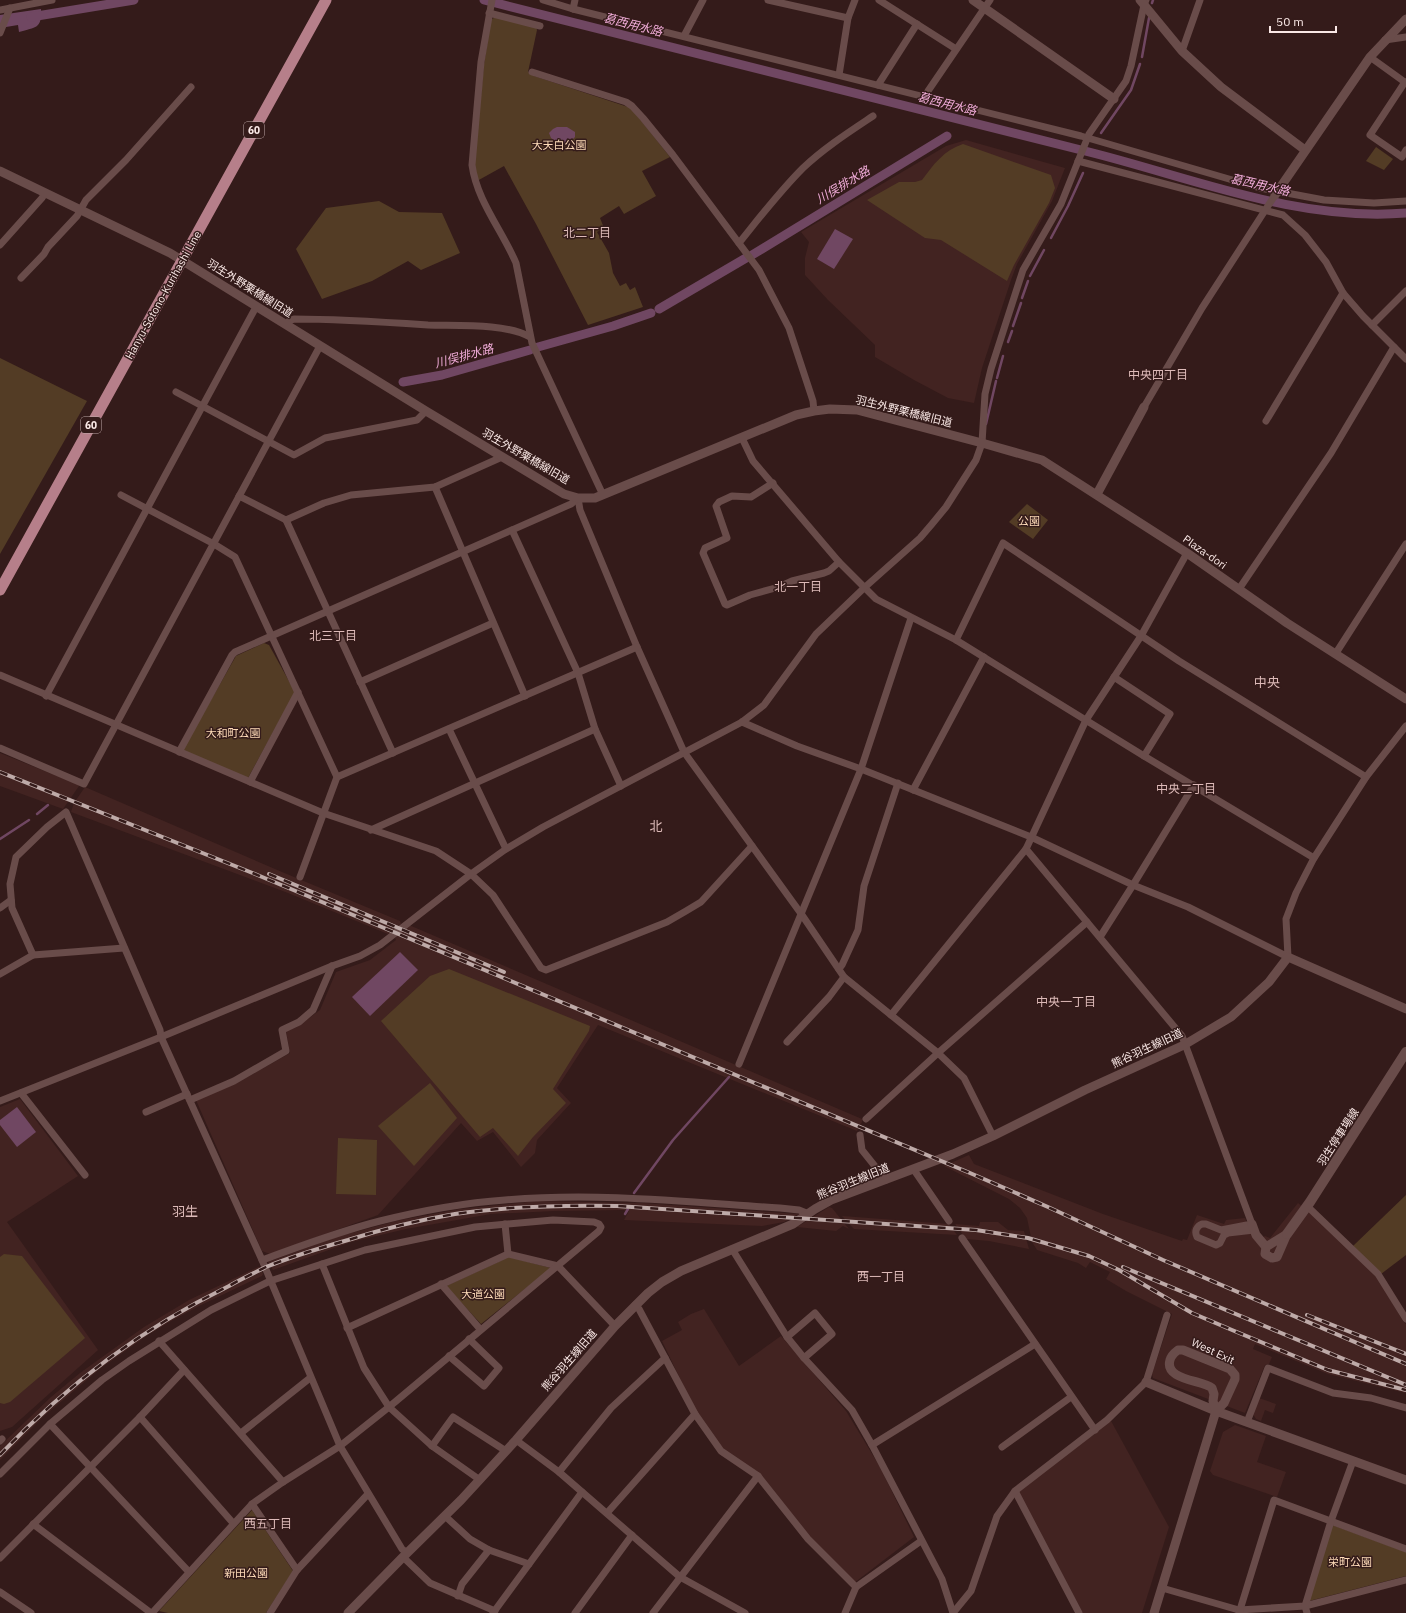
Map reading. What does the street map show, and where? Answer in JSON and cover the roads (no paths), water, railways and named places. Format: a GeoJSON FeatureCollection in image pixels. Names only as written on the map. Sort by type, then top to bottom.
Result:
{"type":"FeatureCollection","features":[{"type":"Feature","properties":{"kind":"main road","name":"Hanyu-Sotono-Kurihashi Line"},"geometry":{"type":"LineString","coordinates":[[0,590],[326,0]]}},
{"type":"Feature","properties":{"kind":"main road","name":"羽生停車場線"},"geometry":{"type":"LineString","coordinates":[[1288,1234],[1308,1206],[1406,1052]]}},
{"type":"Feature","properties":{"kind":"street"},"geometry":{"type":"LineString","coordinates":[[0,32],[8,11],[19,3],[52,0]]}},
{"type":"Feature","properties":{"kind":"street"},"geometry":{"type":"LineString","coordinates":[[492,0],[481,62],[472,165],[473,173],[482,199],[516,263],[531,340],[603,495]]}},
{"type":"Feature","properties":{"kind":"street"},"geometry":{"type":"LineString","coordinates":[[543,0],[572,9],[926,97],[1276,193],[1324,200],[1374,202],[1406,201]]}},
{"type":"Feature","properties":{"kind":"street"},"geometry":{"type":"LineString","coordinates":[[572,9],[574,0]]}},
{"type":"Feature","properties":{"kind":"street"},"geometry":{"type":"LineString","coordinates":[[684,36],[703,0]]}},
{"type":"Feature","properties":{"kind":"street"},"geometry":{"type":"LineString","coordinates":[[768,0],[848,18]]}},
{"type":"Feature","properties":{"kind":"street"},"geometry":{"type":"LineString","coordinates":[[838,75],[848,18],[855,0]]}},
{"type":"Feature","properties":{"kind":"street"},"geometry":{"type":"LineString","coordinates":[[879,0],[956,49]]}},
{"type":"Feature","properties":{"kind":"street"},"geometry":{"type":"LineString","coordinates":[[972,0],[1114,99]]}},
{"type":"Feature","properties":{"kind":"street"},"geometry":{"type":"LineString","coordinates":[[926,97],[928,91],[990,0]]}},
{"type":"Feature","properties":{"kind":"street"},"geometry":{"type":"LineString","coordinates":[[1182,51],[1200,0]]}},
{"type":"Feature","properties":{"kind":"street"},"geometry":{"type":"LineString","coordinates":[[1143,2],[1182,51],[1221,87],[1305,150]]}},
{"type":"Feature","properties":{"kind":"street"},"geometry":{"type":"LineString","coordinates":[[0,1101],[360,956],[380,944],[506,849],[543,827],[742,722],[764,705],[816,634],[864,588],[920,538],[946,507],[972,467],[980,451],[982,443],[982,423],[985,394],[991,369],[1023,270],[1061,204],[1086,140],[1126,81],[1131,66],[1143,2]]}},
{"type":"Feature","properties":{"kind":"street"},"geometry":{"type":"LineString","coordinates":[[0,10],[8,11]]}},
{"type":"Feature","properties":{"kind":"street"},"geometry":{"type":"LineString","coordinates":[[490,11],[540,26]]}},
{"type":"Feature","properties":{"kind":"street"},"geometry":{"type":"LineString","coordinates":[[1097,494],[1144,408],[1202,308],[1276,193],[1370,57],[1384,40],[1406,19]]}},
{"type":"Feature","properties":{"kind":"street"},"geometry":{"type":"LineString","coordinates":[[878,85],[917,24]]}},
{"type":"Feature","properties":{"kind":"street"},"geometry":{"type":"LineString","coordinates":[[1384,40],[1406,37]]}},
{"type":"Feature","properties":{"kind":"street"},"geometry":{"type":"LineString","coordinates":[[1370,57],[1406,82],[1370,135],[1402,156],[1406,150]]}},
{"type":"Feature","properties":{"kind":"street"},"geometry":{"type":"LineString","coordinates":[[532,72],[629,103],[673,155],[759,270],[789,328],[813,401],[814,411]]}},
{"type":"Feature","properties":{"kind":"street"},"geometry":{"type":"LineString","coordinates":[[21,278],[77,216],[86,200],[126,160],[191,88]]}},
{"type":"Feature","properties":{"kind":"street"},"geometry":{"type":"LineString","coordinates":[[739,243],[803,168],[873,116]]}},
{"type":"Feature","properties":{"kind":"street"},"geometry":{"type":"LineString","coordinates":[[1078,159],[1283,215],[1305,235],[1326,262],[1343,293],[1406,359]]}},
{"type":"Feature","properties":{"kind":"street","name":"羽生外野栗橋線旧道"},"geometry":{"type":"LineString","coordinates":[[0,171],[182,260],[256,307],[553,488],[564,494],[578,498],[595,498],[796,415],[814,411],[830,409],[857,410],[982,443]]}},
{"type":"Feature","properties":{"kind":"street"},"geometry":{"type":"LineString","coordinates":[[0,245],[45,193]]}},
{"type":"Feature","properties":{"kind":"street"},"geometry":{"type":"LineString","coordinates":[[1372,325],[1406,291]]}},
{"type":"Feature","properties":{"kind":"street"},"geometry":{"type":"LineString","coordinates":[[1266,421],[1343,293]]}},
{"type":"Feature","properties":{"kind":"street"},"geometry":{"type":"LineString","coordinates":[[46,696],[256,307]]}},
{"type":"Feature","properties":{"kind":"street"},"geometry":{"type":"LineString","coordinates":[[287,325],[289,321],[294,319],[490,328],[519,331],[531,340]]}},
{"type":"Feature","properties":{"kind":"street"},"geometry":{"type":"LineString","coordinates":[[0,748],[84,784],[320,346]]}},
{"type":"Feature","properties":{"kind":"street"},"geometry":{"type":"LineString","coordinates":[[1239,589],[1331,453],[1394,347]]}},
{"type":"Feature","properties":{"kind":"street"},"geometry":{"type":"LineString","coordinates":[[176,392],[294,455],[324,438],[417,420],[426,411]]}},
{"type":"Feature","properties":{"kind":"street"},"geometry":{"type":"LineString","coordinates":[[742,438],[753,461],[839,562],[876,599],[956,640],[1144,756],[1314,858]]}},
{"type":"Feature","properties":{"kind":"street","name":"Plaza-dori"},"geometry":{"type":"LineString","coordinates":[[982,443],[1042,460],[1187,553],[1287,623],[1406,699]]}},
{"type":"Feature","properties":{"kind":"street"},"geometry":{"type":"LineString","coordinates":[[286,520],[324,503],[351,495],[435,487],[502,457]]}},
{"type":"Feature","properties":{"kind":"street"},"geometry":{"type":"LineString","coordinates":[[773,483],[751,497],[732,496],[719,502],[716,506],[726,538],[703,551],[724,604],[727,605],[750,595],[779,587],[792,581],[824,573],[829,571],[839,562]]}},
{"type":"Feature","properties":{"kind":"street"},"geometry":{"type":"LineString","coordinates":[[435,487],[525,696]]}},
{"type":"Feature","properties":{"kind":"street"},"geometry":{"type":"LineString","coordinates":[[121,495],[214,544],[235,557],[270,636],[298,692],[337,777]]}},
{"type":"Feature","properties":{"kind":"street"},"geometry":{"type":"LineString","coordinates":[[238,496],[286,520],[393,753]]}},
{"type":"Feature","properties":{"kind":"street"},"geometry":{"type":"LineString","coordinates":[[179,752],[232,655],[270,636],[571,504],[578,498]]}},
{"type":"Feature","properties":{"kind":"street"},"geometry":{"type":"LineString","coordinates":[[578,498],[580,510],[637,647],[684,752],[802,915],[844,977],[938,1053],[964,1078],[993,1136]]}},
{"type":"Feature","properties":{"kind":"street"},"geometry":{"type":"LineString","coordinates":[[512,530],[578,673],[595,729],[621,786]]}},
{"type":"Feature","properties":{"kind":"street"},"geometry":{"type":"LineString","coordinates":[[956,640],[1003,543],[1179,662],[1366,777]]}},
{"type":"Feature","properties":{"kind":"street"},"geometry":{"type":"LineString","coordinates":[[1336,653],[1406,544]]}},
{"type":"Feature","properties":{"kind":"street"},"geometry":{"type":"LineString","coordinates":[[891,1015],[1026,849],[1086,720],[1141,636],[1187,553]]}},
{"type":"Feature","properties":{"kind":"street"},"geometry":{"type":"LineString","coordinates":[[739,1064],[802,915],[861,769],[912,618]]}},
{"type":"Feature","properties":{"kind":"street"},"geometry":{"type":"LineString","coordinates":[[360,682],[493,623]]}},
{"type":"Feature","properties":{"kind":"street"},"geometry":{"type":"LineString","coordinates":[[300,877],[337,777],[637,647]]}},
{"type":"Feature","properties":{"kind":"street"},"geometry":{"type":"LineString","coordinates":[[913,790],[984,657]]}},
{"type":"Feature","properties":{"kind":"street"},"geometry":{"type":"LineString","coordinates":[[0,675],[46,696],[323,813],[436,851],[471,874],[493,895],[541,968],[546,970],[667,922],[686,912],[700,902],[752,846]]}},
{"type":"Feature","properties":{"kind":"street"},"geometry":{"type":"LineString","coordinates":[[1114,677],[1170,714],[1144,756]]}},
{"type":"Feature","properties":{"kind":"street"},"geometry":{"type":"LineString","coordinates":[[250,782],[298,692]]}},
{"type":"Feature","properties":{"kind":"street"},"geometry":{"type":"LineString","coordinates":[[742,722],[797,746],[898,783],[1031,837],[1133,885],[1188,907],[1288,957],[1406,1009]]}},
{"type":"Feature","properties":{"kind":"street"},"geometry":{"type":"LineString","coordinates":[[1288,957],[1286,919],[1296,893],[1314,858],[1366,777],[1406,726]]}},
{"type":"Feature","properties":{"kind":"street"},"geometry":{"type":"LineString","coordinates":[[449,728],[506,849]]}},
{"type":"Feature","properties":{"kind":"street"},"geometry":{"type":"LineString","coordinates":[[371,830],[595,729]]}},
{"type":"Feature","properties":{"kind":"street"},"geometry":{"type":"LineString","coordinates":[[839,969],[858,930],[864,886],[898,783]]}},
{"type":"Feature","properties":{"kind":"street"},"geometry":{"type":"LineString","coordinates":[[1100,937],[1194,785]]}},
{"type":"Feature","properties":{"kind":"street"},"geometry":{"type":"LineString","coordinates":[[33,955],[12,908],[10,884],[16,857],[66,812],[160,1030],[161,1037],[262,1260],[310,1378],[340,1446],[405,1555],[430,1583],[494,1612],[582,1492]]}},
{"type":"Feature","properties":{"kind":"street"},"geometry":{"type":"LineString","coordinates":[[1026,849],[1182,1036],[1184,1045],[1253,1227],[1266,1247],[1265,1254],[1272,1258],[1277,1257],[1288,1234]]}},
{"type":"Feature","properties":{"kind":"street"},"geometry":{"type":"LineString","coordinates":[[0,908],[11,900]]}},
{"type":"Feature","properties":{"kind":"street"},"geometry":{"type":"LineString","coordinates":[[866,1119],[938,1053],[1087,922]]}},
{"type":"Feature","properties":{"kind":"street"},"geometry":{"type":"LineString","coordinates":[[0,974],[33,955],[124,948]]}},
{"type":"Feature","properties":{"kind":"street","name":"熊谷羽生線旧道"},"geometry":{"type":"LineString","coordinates":[[348,1613],[480,1480],[615,1326],[635,1305],[662,1282],[681,1271],[785,1228],[831,1200],[914,1170],[993,1136],[1085,1090],[1184,1045],[1218,1026],[1236,1012],[1269,982],[1288,957]]}},
{"type":"Feature","properties":{"kind":"street"},"geometry":{"type":"LineString","coordinates":[[146,1112],[234,1081],[286,1051],[282,1030],[299,1022],[313,1010],[332,966]]}},
{"type":"Feature","properties":{"kind":"street"},"geometry":{"type":"LineString","coordinates":[[787,1042],[844,977]]}},
{"type":"Feature","properties":{"kind":"street"},"geometry":{"type":"LineString","coordinates":[[21,1092],[85,1175]]}},
{"type":"Feature","properties":{"kind":"street"},"geometry":{"type":"LineString","coordinates":[[860,1135],[862,1150],[886,1180]]}},
{"type":"Feature","properties":{"kind":"street"},"geometry":{"type":"LineString","coordinates":[[914,1170],[949,1221]]}},
{"type":"Feature","properties":{"kind":"street"},"geometry":{"type":"LineString","coordinates":[[262,1260],[311,1242],[379,1221],[420,1212],[510,1199],[625,1197],[780,1208],[801,1210],[809,1214]]}},
{"type":"Feature","properties":{"kind":"street"},"geometry":{"type":"LineString","coordinates":[[1308,1206],[1378,1274],[1406,1319]]}},
{"type":"Feature","properties":{"kind":"street"},"geometry":{"type":"LineString","coordinates":[[0,1474],[50,1424],[102,1380],[159,1341],[211,1310],[270,1281],[365,1250],[475,1227],[553,1220],[594,1222],[599,1224],[601,1227],[599,1231],[558,1266],[340,1446],[252,1504],[152,1613],[33,1524]]}},
{"type":"Feature","properties":{"kind":"street"},"geometry":{"type":"LineString","coordinates":[[1204,1223],[1221,1230],[1253,1227],[1228,1233],[1224,1235],[1220,1243],[1216,1244],[1199,1238],[1195,1234],[1198,1226],[1204,1223]]}},
{"type":"Feature","properties":{"kind":"street"},"geometry":{"type":"LineString","coordinates":[[505,1224],[508,1254]]}},
{"type":"Feature","properties":{"kind":"street"},"geometry":{"type":"LineString","coordinates":[[1266,1247],[1288,1234]]}},
{"type":"Feature","properties":{"kind":"street"},"geometry":{"type":"LineString","coordinates":[[962,1238],[1095,1430]]}},
{"type":"Feature","properties":{"kind":"street"},"geometry":{"type":"LineString","coordinates":[[732,1249],[787,1337],[804,1358],[852,1410],[872,1445],[942,1579],[953,1613]]}},
{"type":"Feature","properties":{"kind":"street"},"geometry":{"type":"LineString","coordinates":[[347,1328],[508,1254],[558,1266],[615,1326]]}},
{"type":"Feature","properties":{"kind":"street"},"geometry":{"type":"LineString","coordinates":[[322,1264],[364,1368],[389,1407],[432,1446],[480,1480]]}},
{"type":"Feature","properties":{"kind":"street"},"geometry":{"type":"LineString","coordinates":[[441,1284],[480,1329]]}},
{"type":"Feature","properties":{"kind":"street"},"geometry":{"type":"LineString","coordinates":[[635,1305],[639,1309],[666,1358],[695,1414],[721,1451],[758,1476],[808,1539],[856,1588]]}},
{"type":"Feature","properties":{"kind":"street"},"geometry":{"type":"LineString","coordinates":[[787,1337],[814,1313],[832,1334],[804,1358]]}},
{"type":"Feature","properties":{"kind":"street"},"geometry":{"type":"LineString","coordinates":[[953,1613],[971,1591],[997,1516],[1015,1491],[1095,1430],[1146,1382],[1167,1316]]}},
{"type":"Feature","properties":{"kind":"street"},"geometry":{"type":"LineString","coordinates":[[449,1356],[484,1386],[499,1368],[469,1339]]}},
{"type":"Feature","properties":{"kind":"street"},"geometry":{"type":"LineString","coordinates":[[159,1341],[284,1482]]}},
{"type":"Feature","properties":{"kind":"street"},"geometry":{"type":"LineString","coordinates":[[872,1445],[1035,1344]]}},
{"type":"Feature","properties":{"kind":"street","name":"West Exit"},"geometry":{"type":"LineString","coordinates":[[1178,1350],[1183,1350],[1234,1372],[1235,1376],[1233,1384],[1224,1403],[1216,1411],[1213,1401],[1214,1394],[1212,1388],[1177,1375],[1170,1369],[1169,1362],[1171,1357],[1178,1350]]}},
{"type":"Feature","properties":{"kind":"street"},"geometry":{"type":"LineString","coordinates":[[559,1472],[611,1408],[666,1358]]}},
{"type":"Feature","properties":{"kind":"street"},"geometry":{"type":"LineString","coordinates":[[1247,1422],[1268,1368],[1332,1393],[1371,1398],[1406,1408]]}},
{"type":"Feature","properties":{"kind":"street"},"geometry":{"type":"LineString","coordinates":[[0,1558],[140,1417],[184,1370]]}},
{"type":"Feature","properties":{"kind":"street"},"geometry":{"type":"LineString","coordinates":[[240,1433],[310,1378]]}},
{"type":"Feature","properties":{"kind":"street"},"geometry":{"type":"LineString","coordinates":[[1146,1382],[1216,1411],[1406,1480]]}},
{"type":"Feature","properties":{"kind":"street"},"geometry":{"type":"LineString","coordinates":[[1002,1447],[1072,1397]]}},
{"type":"Feature","properties":{"kind":"street"},"geometry":{"type":"LineString","coordinates":[[1154,1613],[1216,1411]]}},
{"type":"Feature","properties":{"kind":"street"},"geometry":{"type":"LineString","coordinates":[[607,1513],[695,1414]]}},
{"type":"Feature","properties":{"kind":"street"},"geometry":{"type":"LineString","coordinates":[[140,1417],[233,1523]]}},
{"type":"Feature","properties":{"kind":"street"},"geometry":{"type":"LineString","coordinates":[[432,1446],[453,1417],[506,1451]]}},
{"type":"Feature","properties":{"kind":"street"},"geometry":{"type":"LineString","coordinates":[[50,1424],[189,1572]]}},
{"type":"Feature","properties":{"kind":"street"},"geometry":{"type":"LineString","coordinates":[[516,1440],[559,1472],[680,1578],[741,1612]]}},
{"type":"Feature","properties":{"kind":"street"},"geometry":{"type":"LineString","coordinates":[[1306,1610],[1331,1521],[1353,1461]]}},
{"type":"Feature","properties":{"kind":"street"},"geometry":{"type":"LineString","coordinates":[[653,1613],[758,1476]]}},
{"type":"Feature","properties":{"kind":"street"},"geometry":{"type":"LineString","coordinates":[[1015,1491],[1079,1613]]}},
{"type":"Feature","properties":{"kind":"street"},"geometry":{"type":"LineString","coordinates":[[270,1613],[297,1570],[368,1494]]}},
{"type":"Feature","properties":{"kind":"street"},"geometry":{"type":"LineString","coordinates":[[1239,1612],[1274,1500],[1406,1549]]}},
{"type":"Feature","properties":{"kind":"street"},"geometry":{"type":"LineString","coordinates":[[252,1504],[297,1570]]}},
{"type":"Feature","properties":{"kind":"street"},"geometry":{"type":"LineString","coordinates":[[445,1516],[470,1539],[489,1550],[529,1564]]}},
{"type":"Feature","properties":{"kind":"street"},"geometry":{"type":"LineString","coordinates":[[575,1613],[632,1535]]}},
{"type":"Feature","properties":{"kind":"street"},"geometry":{"type":"LineString","coordinates":[[845,1613],[856,1588],[921,1541]]}},
{"type":"Feature","properties":{"kind":"street"},"geometry":{"type":"LineString","coordinates":[[458,1596],[462,1584],[489,1550]]}},
{"type":"Feature","properties":{"kind":"street"},"geometry":{"type":"LineString","coordinates":[[1162,1588],[1239,1612],[1306,1610],[1406,1580]]}},
{"type":"Feature","properties":{"kind":"street"},"geometry":{"type":"LineString","coordinates":[[0,1592],[31,1613]]}},
{"type":"Feature","properties":{"kind":"waterway","name":"葛西用水路"},"geometry":{"type":"LineString","coordinates":[[31,17],[134,0]]}},
{"type":"Feature","properties":{"kind":"waterway","name":"葛西用水路"},"geometry":{"type":"LineString","coordinates":[[484,0],[1128,162],[1246,196],[1286,205],[1326,211],[1366,214],[1406,213]]}},
{"type":"Feature","properties":{"kind":"waterway"},"geometry":{"type":"LineString","coordinates":[[1142,57],[1149,18]]}},
{"type":"Feature","properties":{"kind":"waterway"},"geometry":{"type":"LineString","coordinates":[[1101,133],[1131,90],[1140,64]]}},
{"type":"Feature","properties":{"kind":"waterway","name":"川俣排水路"},"geometry":{"type":"LineString","coordinates":[[752,255],[947,136]]}},
{"type":"Feature","properties":{"kind":"waterway"},"geometry":{"type":"LineString","coordinates":[[1051,238],[1083,173]]}},
{"type":"Feature","properties":{"kind":"waterway"},"geometry":{"type":"LineString","coordinates":[[1030,276],[1044,250]]}},
{"type":"Feature","properties":{"kind":"waterway","name":"川俣排水路"},"geometry":{"type":"LineString","coordinates":[[659,309],[746,258]]}},
{"type":"Feature","properties":{"kind":"waterway"},"geometry":{"type":"LineString","coordinates":[[1022,298],[1028,281]]}},
{"type":"Feature","properties":{"kind":"waterway"},"geometry":{"type":"LineString","coordinates":[[1013,326],[1021,303]]}},
{"type":"Feature","properties":{"kind":"waterway","name":"川俣排水路"},"geometry":{"type":"LineString","coordinates":[[538,347],[613,326],[651,313]]}},
{"type":"Feature","properties":{"kind":"waterway"},"geometry":{"type":"LineString","coordinates":[[1008,342],[1012,331]]}},
{"type":"Feature","properties":{"kind":"waterway","name":"川俣排水路"},"geometry":{"type":"LineString","coordinates":[[403,382],[442,375],[530,350]]}},
{"type":"Feature","properties":{"kind":"waterway"},"geometry":{"type":"LineString","coordinates":[[997,378],[1003,356]]}},
{"type":"Feature","properties":{"kind":"waterway"},"geometry":{"type":"LineString","coordinates":[[986,424],[996,381]]}},
{"type":"Feature","properties":{"kind":"waterway"},"geometry":{"type":"LineString","coordinates":[[37,814],[48,805]]}},
{"type":"Feature","properties":{"kind":"waterway"},"geometry":{"type":"LineString","coordinates":[[0,839],[29,820]]}},
{"type":"Feature","properties":{"kind":"waterway"},"geometry":{"type":"LineString","coordinates":[[634,1193],[673,1140],[729,1077]]}},
{"type":"Feature","properties":{"kind":"waterway"},"geometry":{"type":"LineString","coordinates":[[625,1214],[628,1209]]}},
{"type":"Feature","properties":{"kind":"railway"},"geometry":{"type":"LineString","coordinates":[[0,772],[255,874],[970,1173],[1163,1260],[1406,1364]]}},
{"type":"Feature","properties":{"kind":"railway"},"geometry":{"type":"LineString","coordinates":[[269,874],[504,972]]}},
{"type":"Feature","properties":{"kind":"railway"},"geometry":{"type":"LineString","coordinates":[[0,1455],[25,1429],[52,1405],[79,1382],[136,1339],[197,1302],[266,1267],[317,1249],[374,1232],[415,1222],[475,1211],[536,1207],[617,1206],[976,1230],[1028,1238],[1089,1256],[1119,1270],[1192,1313],[1328,1370],[1406,1390]]}},
{"type":"Feature","properties":{"kind":"railway"},"geometry":{"type":"LineString","coordinates":[[1123,1267],[1406,1385]]}},
{"type":"Feature","properties":{"kind":"railway"},"geometry":{"type":"LineString","coordinates":[[1307,1315],[1406,1354]]}},
{"type":"Feature","properties":{"kind":"district","name":"北二丁目"},"geometry":{"type":"Point","coordinates":[587,233]}},
{"type":"Feature","properties":{"kind":"district","name":"中央四丁目"},"geometry":{"type":"Point","coordinates":[1158,375]}},
{"type":"Feature","properties":{"kind":"district","name":"北一丁目"},"geometry":{"type":"Point","coordinates":[798,587]}},
{"type":"Feature","properties":{"kind":"district","name":"北三丁目"},"geometry":{"type":"Point","coordinates":[333,636]}},
{"type":"Feature","properties":{"kind":"district","name":"中央"},"geometry":{"type":"Point","coordinates":[1267,682]}},
{"type":"Feature","properties":{"kind":"district","name":"中央二丁目"},"geometry":{"type":"Point","coordinates":[1186,789]}},
{"type":"Feature","properties":{"kind":"district","name":"北"},"geometry":{"type":"Point","coordinates":[656,826]}},
{"type":"Feature","properties":{"kind":"district","name":"中央一丁目"},"geometry":{"type":"Point","coordinates":[1066,1002]}},
{"type":"Feature","properties":{"kind":"district","name":"羽生"},"geometry":{"type":"Point","coordinates":[185,1211]}},
{"type":"Feature","properties":{"kind":"district","name":"西一丁目"},"geometry":{"type":"Point","coordinates":[881,1277]}},
{"type":"Feature","properties":{"kind":"district","name":"西五丁目"},"geometry":{"type":"Point","coordinates":[268,1524]}},
{"type":"Feature","properties":{"kind":"park label","name":"大天白公園"},"geometry":{"type":"Point","coordinates":[559,145]}},
{"type":"Feature","properties":{"kind":"park label","name":"公園"},"geometry":{"type":"Point","coordinates":[1029,521]}},
{"type":"Feature","properties":{"kind":"park label","name":"大和町公園"},"geometry":{"type":"Point","coordinates":[233,733]}},
{"type":"Feature","properties":{"kind":"park label","name":"大道公園"},"geometry":{"type":"Point","coordinates":[483,1294]}},
{"type":"Feature","properties":{"kind":"park label","name":"栄町公園"},"geometry":{"type":"Point","coordinates":[1350,1562]}},
{"type":"Feature","properties":{"kind":"park label","name":"新田公園"},"geometry":{"type":"Point","coordinates":[246,1573]}}]}
